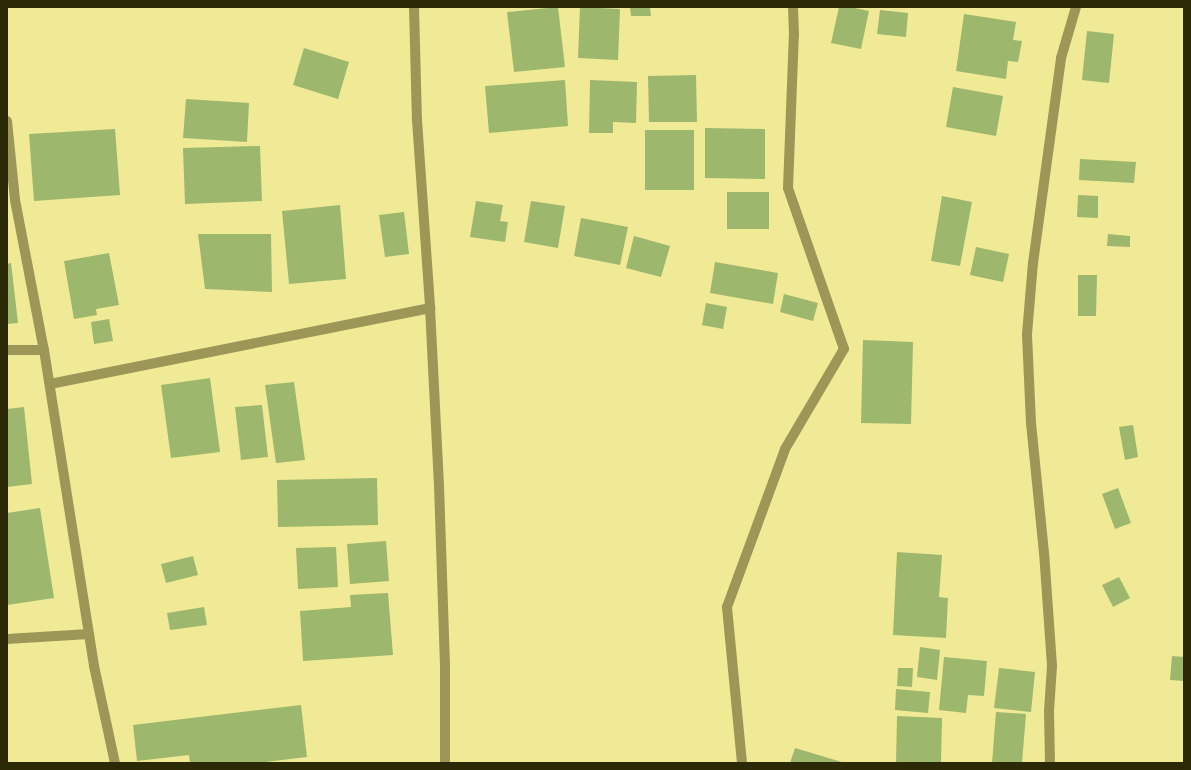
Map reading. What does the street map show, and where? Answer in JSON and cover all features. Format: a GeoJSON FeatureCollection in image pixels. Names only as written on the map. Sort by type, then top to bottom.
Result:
{"type":"FeatureCollection","features":[{"type":"Feature","properties":{"kind":"street"},"geometry":{"type":"LineString","coordinates":[[414,7],[417,120],[430,308],[439,485],[445,667],[445,763]]}},
{"type":"Feature","properties":{"kind":"street"},"geometry":{"type":"LineString","coordinates":[[742,763],[727,607],[785,449],[844,349],[788,188],[794,35],[793,7]]}},
{"type":"Feature","properties":{"kind":"street"},"geometry":{"type":"LineString","coordinates":[[1050,763],[1048,711],[1052,666],[1044,553],[1031,424],[1027,334],[1037,228],[1061,58],[1076,7]]}},
{"type":"Feature","properties":{"kind":"street"},"geometry":{"type":"LineString","coordinates":[[7,121],[15,200],[50,384],[89,634],[115,763]]}},
{"type":"Feature","properties":{"kind":"street"},"geometry":{"type":"LineString","coordinates":[[50,384],[430,308]]}},
{"type":"Feature","properties":{"kind":"street"},"geometry":{"type":"LineString","coordinates":[[7,350],[44,350]]}},
{"type":"Feature","properties":{"kind":"street"},"geometry":{"type":"LineString","coordinates":[[7,640],[89,634]]}},
{"type":"Feature","properties":{"kind":"building"},"geometry":{"type":"Polygon","coordinates":[[[558,7],[565,67],[514,72],[507,12],[558,7]]]}},
{"type":"Feature","properties":{"kind":"building"},"geometry":{"type":"Polygon","coordinates":[[[580,7],[620,9],[618,60],[578,58],[580,7]]]}},
{"type":"Feature","properties":{"kind":"building"},"geometry":{"type":"Polygon","coordinates":[[[630,7],[650,7],[651,16],[631,16],[630,7]]]}},
{"type":"Feature","properties":{"kind":"building"},"geometry":{"type":"Polygon","coordinates":[[[839,7],[850,7],[869,11],[861,49],[831,43],[839,7]]]}},
{"type":"Feature","properties":{"kind":"building"},"geometry":{"type":"Polygon","coordinates":[[[880,10],[908,13],[906,37],[877,34],[880,10]]]}},
{"type":"Feature","properties":{"kind":"building"},"geometry":{"type":"Polygon","coordinates":[[[964,14],[1016,22],[1013,40],[1022,41],[1018,62],[1008,61],[1006,79],[956,71],[964,14]]]}},
{"type":"Feature","properties":{"kind":"building"},"geometry":{"type":"Polygon","coordinates":[[[1087,31],[1114,34],[1109,83],[1082,80],[1087,31]]]}},
{"type":"Feature","properties":{"kind":"building"},"geometry":{"type":"Polygon","coordinates":[[[304,48],[349,62],[338,99],[293,85],[304,48]]]}},
{"type":"Feature","properties":{"kind":"building"},"geometry":{"type":"Polygon","coordinates":[[[696,75],[697,122],[649,122],[648,76],[696,75]]]}},
{"type":"Feature","properties":{"kind":"building"},"geometry":{"type":"Polygon","coordinates":[[[565,80],[568,126],[489,133],[485,86],[565,80]]]}},
{"type":"Feature","properties":{"kind":"building"},"geometry":{"type":"Polygon","coordinates":[[[590,80],[637,82],[636,123],[613,122],[613,133],[589,133],[590,80]]]}},
{"type":"Feature","properties":{"kind":"building"},"geometry":{"type":"Polygon","coordinates":[[[953,87],[1003,96],[996,136],[946,127],[953,87]]]}},
{"type":"Feature","properties":{"kind":"building"},"geometry":{"type":"Polygon","coordinates":[[[186,99],[249,103],[247,142],[183,138],[186,99]]]}},
{"type":"Feature","properties":{"kind":"building"},"geometry":{"type":"Polygon","coordinates":[[[705,128],[765,129],[765,179],[705,178],[705,128]]]}},
{"type":"Feature","properties":{"kind":"building"},"geometry":{"type":"Polygon","coordinates":[[[115,129],[120,195],[34,201],[29,134],[115,129]]]}},
{"type":"Feature","properties":{"kind":"building"},"geometry":{"type":"Polygon","coordinates":[[[645,130],[694,130],[694,190],[645,190],[645,130]]]}},
{"type":"Feature","properties":{"kind":"building"},"geometry":{"type":"Polygon","coordinates":[[[260,146],[262,201],[185,204],[183,148],[260,146]]]}},
{"type":"Feature","properties":{"kind":"building"},"geometry":{"type":"Polygon","coordinates":[[[1080,159],[1136,162],[1134,183],[1079,180],[1080,159]]]}},
{"type":"Feature","properties":{"kind":"building"},"geometry":{"type":"Polygon","coordinates":[[[727,192],[769,192],[769,229],[727,229],[727,192]]]}},
{"type":"Feature","properties":{"kind":"building"},"geometry":{"type":"Polygon","coordinates":[[[1078,195],[1098,196],[1098,218],[1077,217],[1078,195]]]}},
{"type":"Feature","properties":{"kind":"building"},"geometry":{"type":"Polygon","coordinates":[[[942,196],[972,202],[960,266],[931,261],[942,196]]]}},
{"type":"Feature","properties":{"kind":"building"},"geometry":{"type":"Polygon","coordinates":[[[476,201],[503,205],[500,221],[508,222],[505,242],[470,237],[476,201]]]}},
{"type":"Feature","properties":{"kind":"building"},"geometry":{"type":"Polygon","coordinates":[[[531,201],[565,206],[558,248],[524,242],[531,201]]]}},
{"type":"Feature","properties":{"kind":"building"},"geometry":{"type":"Polygon","coordinates":[[[340,205],[346,279],[289,284],[282,211],[340,205]]]}},
{"type":"Feature","properties":{"kind":"building"},"geometry":{"type":"Polygon","coordinates":[[[404,212],[409,254],[385,257],[379,215],[404,212]]]}},
{"type":"Feature","properties":{"kind":"building"},"geometry":{"type":"Polygon","coordinates":[[[581,218],[628,227],[620,265],[574,256],[581,218]]]}},
{"type":"Feature","properties":{"kind":"building"},"geometry":{"type":"Polygon","coordinates":[[[198,234],[271,234],[272,292],[205,289],[198,234]]]}},
{"type":"Feature","properties":{"kind":"building"},"geometry":{"type":"Polygon","coordinates":[[[1108,234],[1130,236],[1130,247],[1107,246],[1108,234]]]}},
{"type":"Feature","properties":{"kind":"building"},"geometry":{"type":"Polygon","coordinates":[[[634,236],[670,246],[661,277],[626,268],[634,236]]]}},
{"type":"Feature","properties":{"kind":"building"},"geometry":{"type":"Polygon","coordinates":[[[976,247],[1009,254],[1003,282],[970,275],[976,247]]]}},
{"type":"Feature","properties":{"kind":"building"},"geometry":{"type":"Polygon","coordinates":[[[109,253],[119,305],[96,309],[97,315],[74,319],[64,261],[109,253]]]}},
{"type":"Feature","properties":{"kind":"building"},"geometry":{"type":"Polygon","coordinates":[[[715,262],[778,273],[773,304],[710,293],[715,262]]]}},
{"type":"Feature","properties":{"kind":"building"},"geometry":{"type":"Polygon","coordinates":[[[11,263],[18,323],[7,324],[7,264],[11,263]]]}},
{"type":"Feature","properties":{"kind":"building"},"geometry":{"type":"Polygon","coordinates":[[[1078,275],[1097,275],[1096,316],[1078,316],[1078,275]]]}},
{"type":"Feature","properties":{"kind":"building"},"geometry":{"type":"Polygon","coordinates":[[[784,294],[818,303],[813,321],[780,312],[784,294]]]}},
{"type":"Feature","properties":{"kind":"building"},"geometry":{"type":"Polygon","coordinates":[[[706,303],[727,307],[723,329],[702,325],[706,303]]]}},
{"type":"Feature","properties":{"kind":"building"},"geometry":{"type":"Polygon","coordinates":[[[109,319],[113,341],[94,344],[91,322],[109,319]]]}},
{"type":"Feature","properties":{"kind":"building"},"geometry":{"type":"Polygon","coordinates":[[[863,340],[913,342],[911,424],[861,423],[863,340]]]}},
{"type":"Feature","properties":{"kind":"building"},"geometry":{"type":"Polygon","coordinates":[[[210,378],[220,452],[171,458],[161,385],[210,378]]]}},
{"type":"Feature","properties":{"kind":"building"},"geometry":{"type":"Polygon","coordinates":[[[294,382],[305,460],[276,463],[265,385],[294,382]]]}},
{"type":"Feature","properties":{"kind":"building"},"geometry":{"type":"Polygon","coordinates":[[[262,405],[268,457],[241,460],[235,407],[262,405]]]}},
{"type":"Feature","properties":{"kind":"building"},"geometry":{"type":"Polygon","coordinates":[[[24,407],[32,484],[7,487],[7,409],[24,407]]]}},
{"type":"Feature","properties":{"kind":"building"},"geometry":{"type":"Polygon","coordinates":[[[1133,425],[1138,457],[1125,460],[1119,427],[1133,425]]]}},
{"type":"Feature","properties":{"kind":"building"},"geometry":{"type":"Polygon","coordinates":[[[377,478],[378,525],[278,527],[277,480],[377,478]]]}},
{"type":"Feature","properties":{"kind":"building"},"geometry":{"type":"Polygon","coordinates":[[[1118,488],[1131,523],[1115,529],[1102,494],[1118,488]]]}},
{"type":"Feature","properties":{"kind":"building"},"geometry":{"type":"Polygon","coordinates":[[[40,508],[54,598],[7,605],[7,513],[40,508]]]}},
{"type":"Feature","properties":{"kind":"building"},"geometry":{"type":"Polygon","coordinates":[[[386,541],[389,581],[350,584],[347,544],[386,541]]]}},
{"type":"Feature","properties":{"kind":"building"},"geometry":{"type":"Polygon","coordinates":[[[336,547],[338,587],[298,589],[296,548],[336,547]]]}},
{"type":"Feature","properties":{"kind":"building"},"geometry":{"type":"Polygon","coordinates":[[[897,552],[942,555],[939,597],[948,598],[946,638],[893,635],[897,552]]]}},
{"type":"Feature","properties":{"kind":"building"},"geometry":{"type":"Polygon","coordinates":[[[193,556],[198,575],[166,583],[161,564],[193,556]]]}},
{"type":"Feature","properties":{"kind":"building"},"geometry":{"type":"Polygon","coordinates":[[[1119,577],[1130,598],[1113,607],[1102,585],[1119,577]]]}},
{"type":"Feature","properties":{"kind":"building"},"geometry":{"type":"Polygon","coordinates":[[[388,593],[393,655],[303,661],[300,611],[351,607],[350,595],[388,593]]]}},
{"type":"Feature","properties":{"kind":"building"},"geometry":{"type":"Polygon","coordinates":[[[204,607],[207,625],[170,630],[167,613],[204,607]]]}},
{"type":"Feature","properties":{"kind":"building"},"geometry":{"type":"Polygon","coordinates":[[[920,647],[940,650],[937,680],[917,677],[920,647]]]}},
{"type":"Feature","properties":{"kind":"building"},"geometry":{"type":"Polygon","coordinates":[[[1172,656],[1184,657],[1184,681],[1170,680],[1172,656]]]}},
{"type":"Feature","properties":{"kind":"building"},"geometry":{"type":"Polygon","coordinates":[[[944,657],[987,661],[984,696],[968,695],[966,713],[939,710],[944,657]]]}},
{"type":"Feature","properties":{"kind":"building"},"geometry":{"type":"Polygon","coordinates":[[[898,668],[913,668],[912,687],[897,686],[898,668]]]}},
{"type":"Feature","properties":{"kind":"building"},"geometry":{"type":"Polygon","coordinates":[[[999,668],[1035,672],[1031,712],[994,708],[999,668]]]}},
{"type":"Feature","properties":{"kind":"building"},"geometry":{"type":"Polygon","coordinates":[[[896,689],[930,692],[928,713],[895,710],[896,689]]]}},
{"type":"Feature","properties":{"kind":"building"},"geometry":{"type":"Polygon","coordinates":[[[301,705],[307,757],[257,763],[190,763],[189,755],[137,761],[133,725],[301,705]]]}},
{"type":"Feature","properties":{"kind":"building"},"geometry":{"type":"Polygon","coordinates":[[[996,712],[1026,714],[1022,763],[992,763],[996,712]]]}},
{"type":"Feature","properties":{"kind":"building"},"geometry":{"type":"Polygon","coordinates":[[[897,716],[942,718],[941,763],[896,763],[897,716]]]}},
{"type":"Feature","properties":{"kind":"building"},"geometry":{"type":"Polygon","coordinates":[[[795,748],[845,763],[790,763],[795,748]]]}}]}
